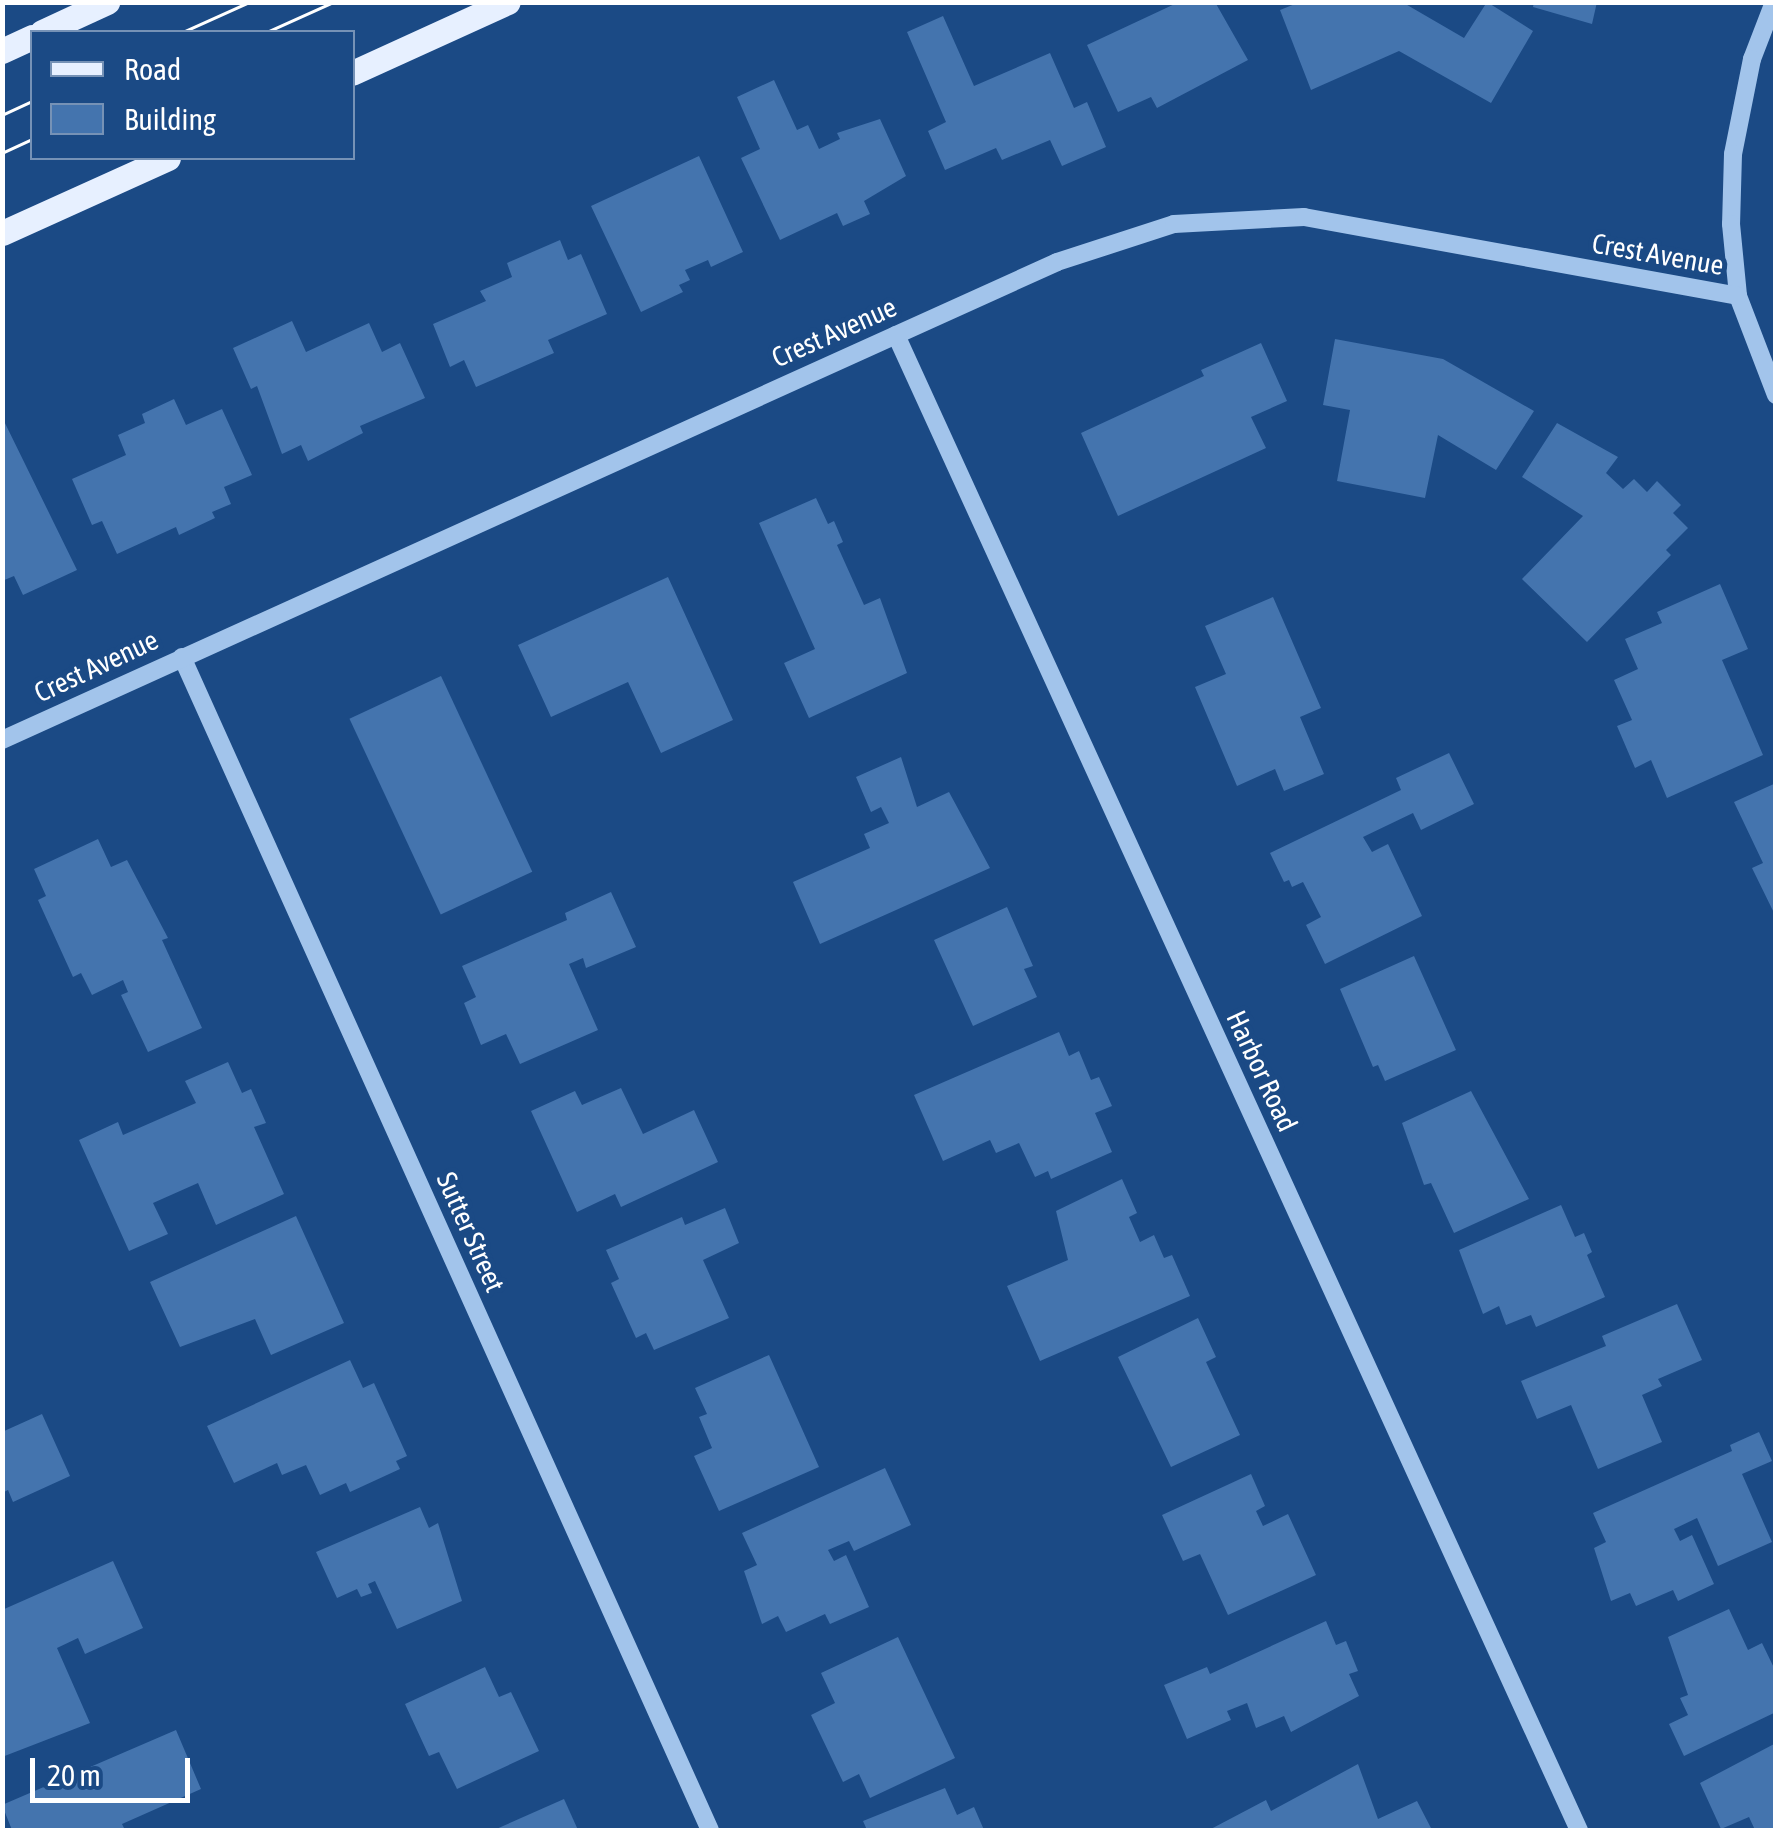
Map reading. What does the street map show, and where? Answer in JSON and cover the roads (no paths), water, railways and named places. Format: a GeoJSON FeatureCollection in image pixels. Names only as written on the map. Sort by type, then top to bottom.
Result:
{"type":"FeatureCollection","features":[{"type":"Feature","properties":{"kind":"main road"},"geometry":{"type":"LineString","coordinates":[[46,30],[108,2]]}},
{"type":"Feature","properties":{"kind":"main road"},"geometry":{"type":"LineString","coordinates":[[355,72],[508,2]]}},
{"type":"Feature","properties":{"kind":"main road"},"geometry":{"type":"LineString","coordinates":[[2,51],[30,38]]}},
{"type":"Feature","properties":{"kind":"main road"},"geometry":{"type":"LineString","coordinates":[[2,233],[164,160]]}},
{"type":"Feature","properties":{"kind":"street"},"geometry":{"type":"LineString","coordinates":[[1774,2],[1752,58],[1733,154],[1731,224],[1738,296],[1776,395]]}},
{"type":"Feature","properties":{"kind":"street","name":"Crest Avenue"},"geometry":{"type":"LineString","coordinates":[[2,740],[1057,262],[1174,224],[1304,218],[1738,296]]}},
{"type":"Feature","properties":{"kind":"street","name":"Harbor Road"},"geometry":{"type":"LineString","coordinates":[[896,335],[1579,1830]]}},
{"type":"Feature","properties":{"kind":"street","name":"Sutter Street"},"geometry":{"type":"LineString","coordinates":[[182,657],[710,1830]]}},
{"type":"Feature","properties":{"kind":"tram line"},"geometry":{"type":"LineString","coordinates":[[187,30],[249,2]]}},
{"type":"Feature","properties":{"kind":"tram line"},"geometry":{"type":"LineString","coordinates":[[271,30],[333,2]]}},
{"type":"Feature","properties":{"kind":"tram line"},"geometry":{"type":"LineString","coordinates":[[2,115],[30,102]]}},
{"type":"Feature","properties":{"kind":"tram line"},"geometry":{"type":"LineString","coordinates":[[2,153],[30,140]]}}]}
